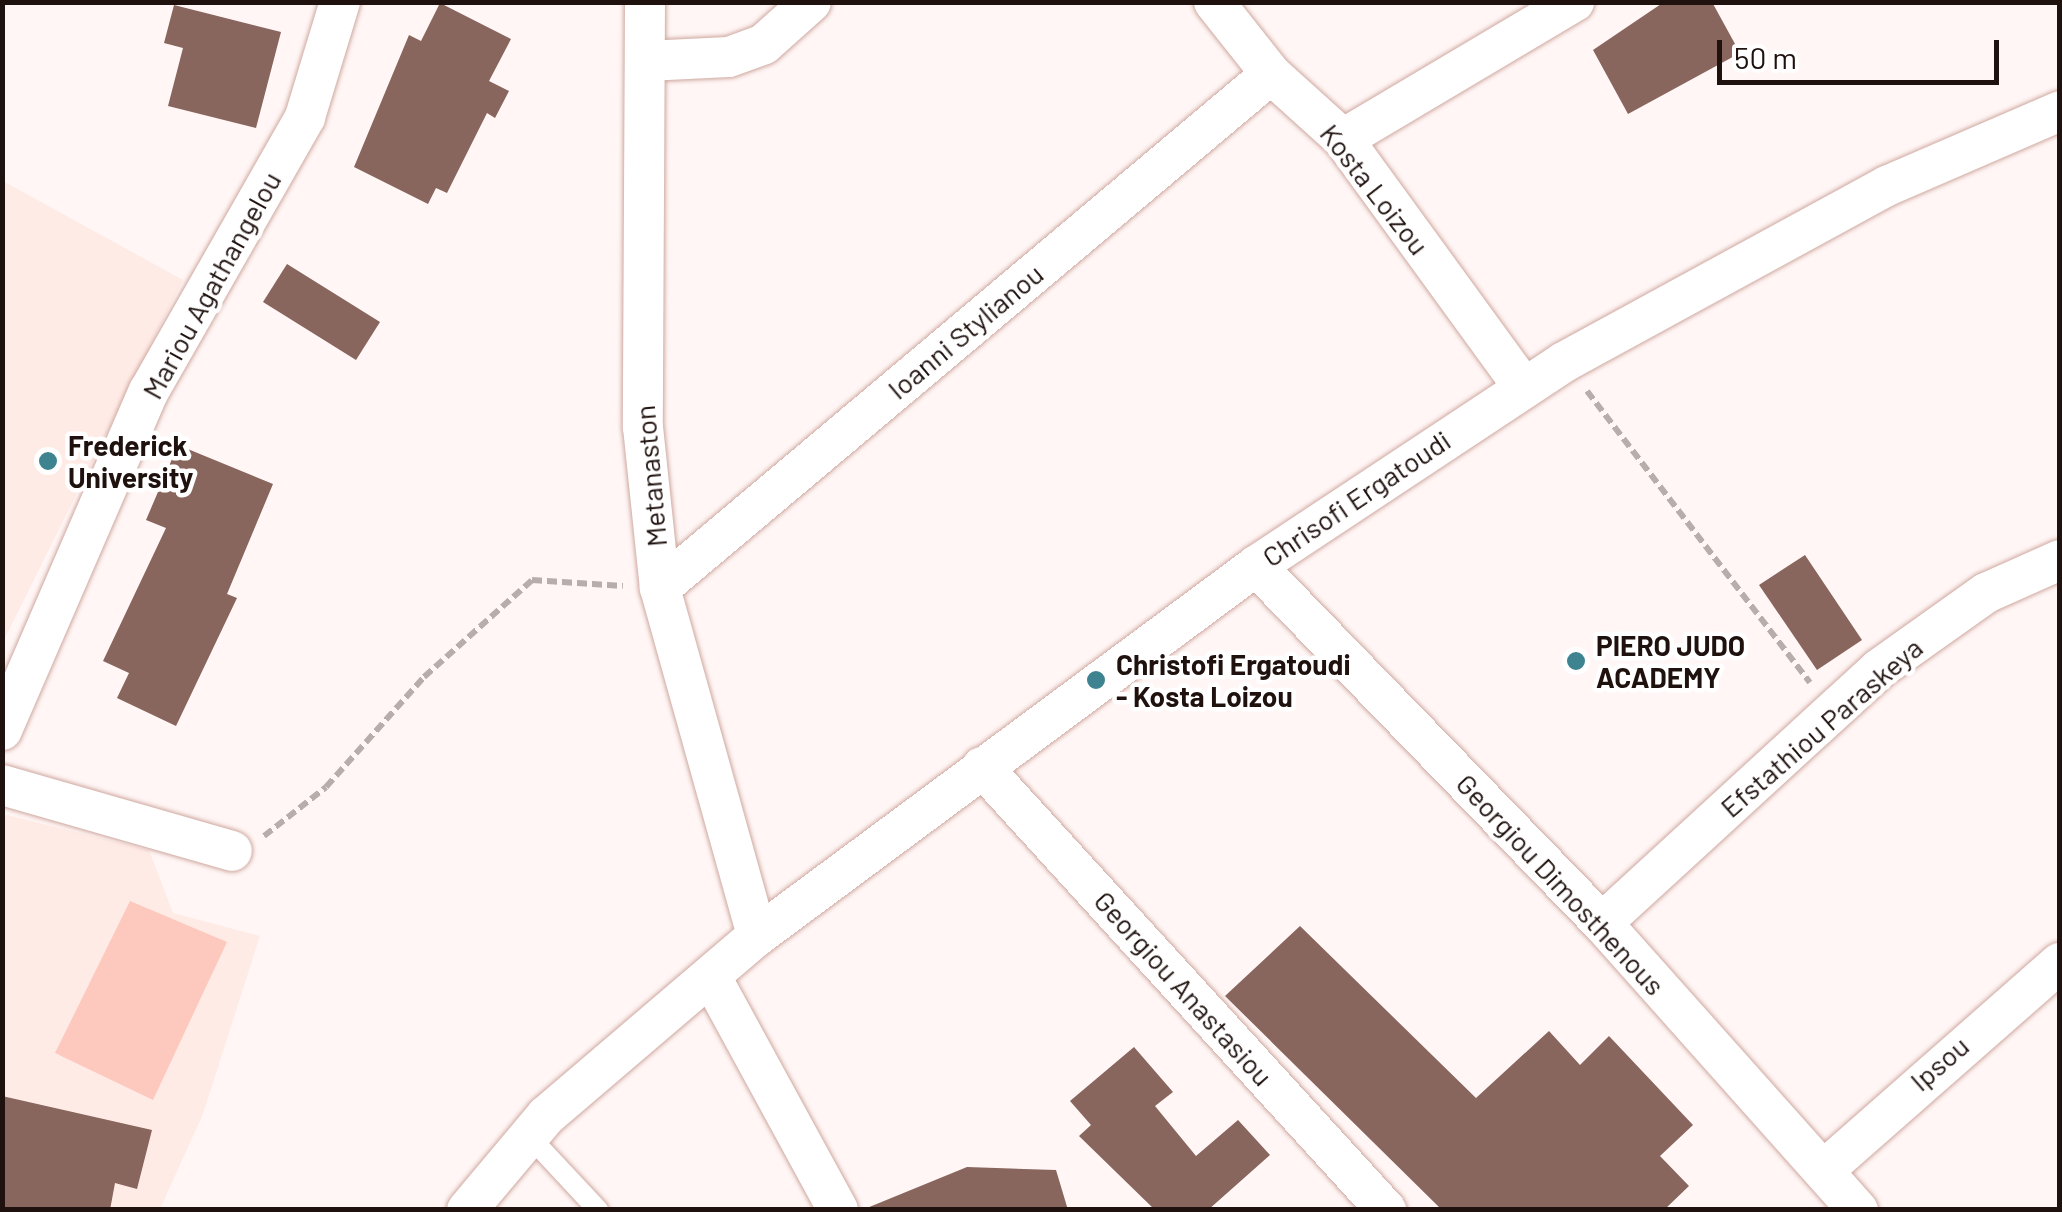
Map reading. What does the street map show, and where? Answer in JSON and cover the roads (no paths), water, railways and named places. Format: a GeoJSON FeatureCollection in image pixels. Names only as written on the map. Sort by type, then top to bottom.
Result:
{"type":"FeatureCollection","features":[{"type":"Feature","properties":{"kind":"street","name":"Mariou Agathangelou"},"geometry":{"type":"LineString","coordinates":[[2,730],[149,392],[305,116],[340,2]]}},
{"type":"Feature","properties":{"kind":"street","name":"Metanaston"},"geometry":{"type":"LineString","coordinates":[[646,2],[642,427],[660,588],[756,936]]}},
{"type":"Feature","properties":{"kind":"street"},"geometry":{"type":"LineString","coordinates":[[646,61],[728,58],[764,44],[811,2]]}},
{"type":"Feature","properties":{"kind":"street","name":"Kosta Loizou"},"geometry":{"type":"LineString","coordinates":[[1214,2],[1271,74],[1343,139],[1522,386]]}},
{"type":"Feature","properties":{"kind":"street"},"geometry":{"type":"LineString","coordinates":[[1343,139],[1574,2]]}},
{"type":"Feature","properties":{"kind":"street","name":"Ioanni Stylianou"},"geometry":{"type":"LineString","coordinates":[[660,588],[1271,74]]}},
{"type":"Feature","properties":{"kind":"street","name":"Chrisofi Ergatoudi"},"geometry":{"type":"LineString","coordinates":[[467,1210],[530,1137],[756,936],[1256,566],[1522,386],[1564,362],[1887,186],[2060,111]]}},
{"type":"Feature","properties":{"kind":"street","name":"Efstathiou Paraskeya"},"geometry":{"type":"LineString","coordinates":[[1602,923],[1832,712],[1986,594],[2060,560]]}},
{"type":"Feature","properties":{"kind":"street","name":"Georgiou Dimosthenous"},"geometry":{"type":"LineString","coordinates":[[1256,566],[1602,923],[1858,1210]]}},
{"type":"Feature","properties":{"kind":"street","name":"Georgiou Anastasiou"},"geometry":{"type":"LineString","coordinates":[[982,767],[1386,1210]]}},
{"type":"Feature","properties":{"kind":"street"},"geometry":{"type":"LineString","coordinates":[[6,788],[148,822],[232,852]]}},
{"type":"Feature","properties":{"kind":"street","name":"Ipsou"},"geometry":{"type":"LineString","coordinates":[[1824,1170],[2060,963]]}},
{"type":"Feature","properties":{"kind":"street"},"geometry":{"type":"LineString","coordinates":[[711,977],[838,1210]]}},
{"type":"Feature","properties":{"kind":"lane"},"geometry":{"type":"LineString","coordinates":[[530,1137],[598,1210]]}},
{"type":"Feature","properties":{"kind":"place","name":"Frederick University"},"geometry":{"type":"Point","coordinates":[48,461]}},
{"type":"Feature","properties":{"kind":"place","name":"PIERO JUDO ACADEMY"},"geometry":{"type":"Point","coordinates":[1576,661]}},
{"type":"Feature","properties":{"kind":"place","name":"Christofi Ergatoudi - Kosta Loizou"},"geometry":{"type":"Point","coordinates":[1096,680]}}]}
